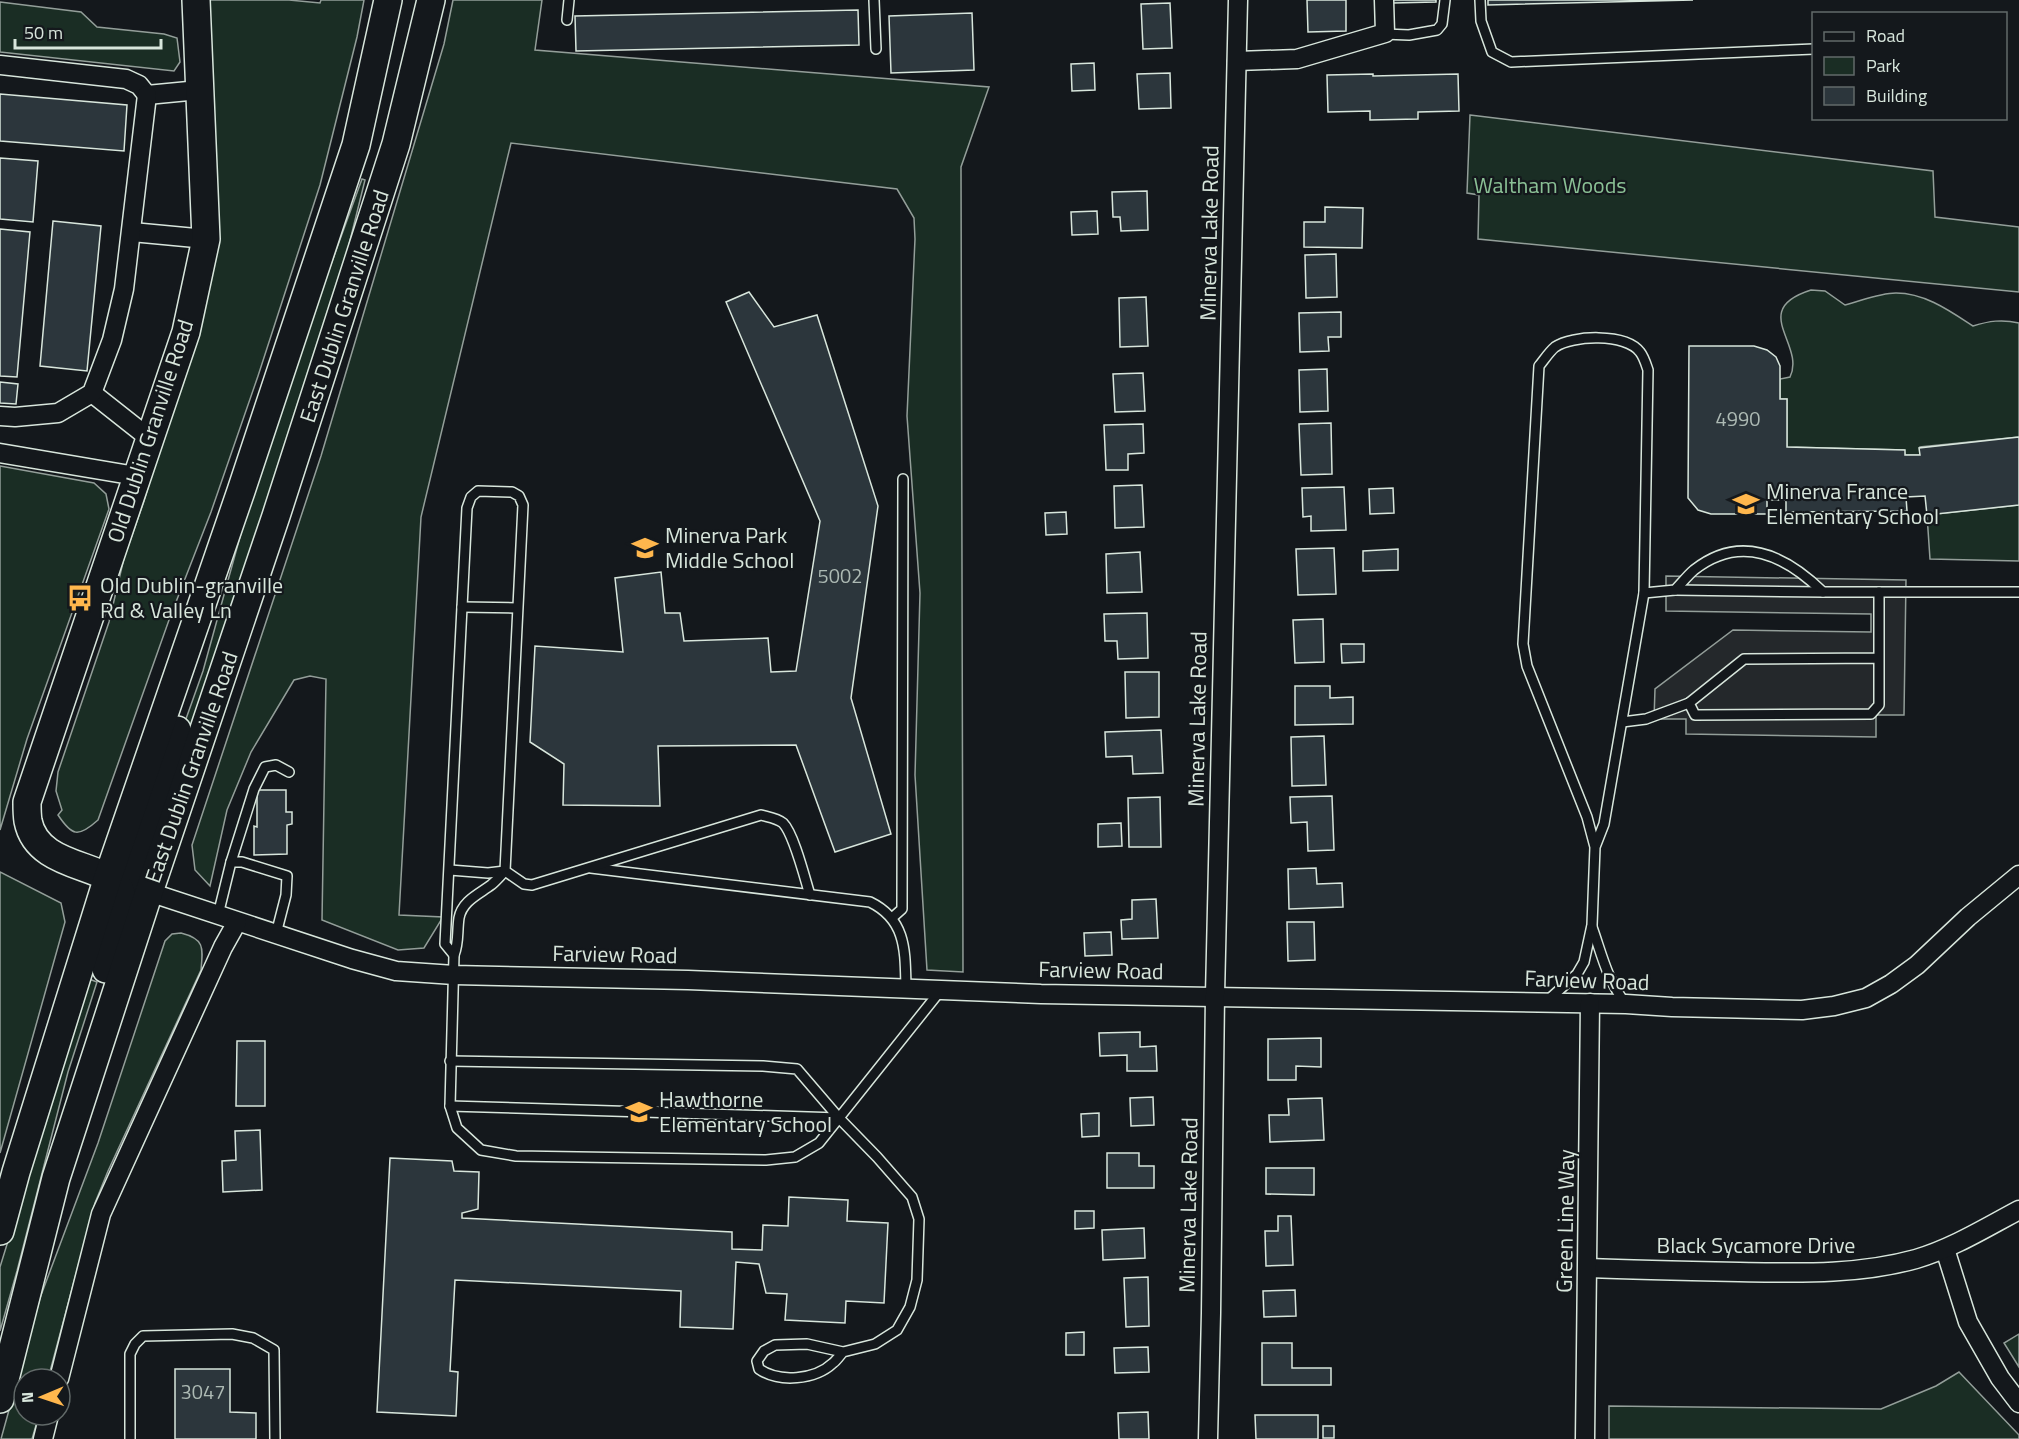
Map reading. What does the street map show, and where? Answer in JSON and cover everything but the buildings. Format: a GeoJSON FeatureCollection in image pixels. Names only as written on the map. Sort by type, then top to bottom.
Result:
{"type":"FeatureCollection","features":[{"type":"Feature","properties":{"kind":"main road","name":"Old Dublin Granville Road"},"geometry":{"type":"LineString","coordinates":[[108,877],[46,851],[34,835],[28,821],[27,802],[186,332],[206,239],[196,0]]}},
{"type":"Feature","properties":{"kind":"main road","name":"East Dublin Granville Road"},"geometry":{"type":"LineString","coordinates":[[0,1231],[16,1172],[108,877],[241,491],[356,145],[388,0]]}},
{"type":"Feature","properties":{"kind":"main road","name":"East Dublin Granville Road"},"geometry":{"type":"LineString","coordinates":[[0,1399],[56,1178],[149,892],[276,516],[396,144],[431,0]]}},
{"type":"Feature","properties":{"kind":"main road"},"geometry":{"type":"LineString","coordinates":[[149,892],[138,886],[135,863],[161,790],[169,753],[247,523],[241,491]]}},
{"type":"Feature","properties":{"kind":"main road"},"geometry":{"type":"LineString","coordinates":[[66,1147],[64,1100],[99,993],[121,912],[122,894],[118,884],[108,877]]}},
{"type":"Feature","properties":{"kind":"street","name":"Minerva Lake Road"},"geometry":{"type":"LineString","coordinates":[[1208,1439],[1215,995],[1238,0]]}},
{"type":"Feature","properties":{"kind":"street"},"geometry":{"type":"LineString","coordinates":[[1237,61],[1297,59],[1384,34],[1384,0]]}},
{"type":"Feature","properties":{"kind":"street"},"geometry":{"type":"LineString","coordinates":[[0,65],[126,79],[139,85],[147,95],[124,289],[112,340],[92,393],[58,413],[0,416]]}},
{"type":"Feature","properties":{"kind":"street"},"geometry":{"type":"LineString","coordinates":[[147,95],[199,90]]}},
{"type":"Feature","properties":{"kind":"street"},"geometry":{"type":"LineString","coordinates":[[132,232],[206,239]]}},
{"type":"Feature","properties":{"kind":"street"},"geometry":{"type":"LineString","coordinates":[[92,393],[149,438]]}},
{"type":"Feature","properties":{"kind":"street"},"geometry":{"type":"LineString","coordinates":[[0,453],[136,476]]}},
{"type":"Feature","properties":{"kind":"street","name":"Farview Road"},"geometry":{"type":"LineString","coordinates":[[149,892],[396,971],[454,975],[688,980],[1041,994],[1215,995],[1802,1010],[1834,1006],[1866,998],[1891,984],[1917,965],[1968,917],[2019,875]]}},
{"type":"Feature","properties":{"kind":"street"},"geometry":{"type":"LineString","coordinates":[[62,1367],[101,1214],[223,947],[237,922]]}},
{"type":"Feature","properties":{"kind":"street","name":"Green Line Way"},"geometry":{"type":"LineString","coordinates":[[1585,1439],[1589,1268],[1590,1003]]}},
{"type":"Feature","properties":{"kind":"street","name":"Black Sycamore Drive"},"geometry":{"type":"LineString","coordinates":[[1589,1268],[1790,1273],[1840,1272],[1876,1268],[1916,1259],[1945,1249],[2019,1210]]}},
{"type":"Feature","properties":{"kind":"street"},"geometry":{"type":"LineString","coordinates":[[1945,1249],[1968,1322],[2000,1378],[2019,1403]]}},
{"type":"Feature","properties":{"kind":"lane"},"geometry":{"type":"LineString","coordinates":[[567,20],[569,0]]}},
{"type":"Feature","properties":{"kind":"lane"},"geometry":{"type":"LineString","coordinates":[[874,0],[876,49]]}},
{"type":"Feature","properties":{"kind":"lane"},"geometry":{"type":"LineString","coordinates":[[1384,34],[1409,35],[1437,30],[1442,24],[1445,0]]}},
{"type":"Feature","properties":{"kind":"lane"},"geometry":{"type":"LineString","coordinates":[[1480,0],[1480,21],[1492,52],[1511,62],[1812,49]]}},
{"type":"Feature","properties":{"kind":"lane"},"geometry":{"type":"LineString","coordinates":[[1545,1002],[1577,975],[1584,962],[1592,925],[1595,847],[1587,817],[1527,666],[1523,644],[1539,366],[1553,348],[1567,340],[1590,338],[1624,342],[1640,351],[1648,370],[1644,593],[1604,824],[1595,847]]}},
{"type":"Feature","properties":{"kind":"lane"},"geometry":{"type":"LineString","coordinates":[[893,917],[902,909],[903,478]]}},
{"type":"Feature","properties":{"kind":"lane"},"geometry":{"type":"LineString","coordinates":[[454,955],[445,944],[467,508],[471,497],[478,491],[512,492],[519,496],[523,505],[505,871],[469,901],[459,917],[458,945],[454,955],[450,1061],[450,1106],[457,1128],[481,1150],[516,1156],[766,1160],[795,1157],[819,1143],[941,990]]}},
{"type":"Feature","properties":{"kind":"lane"},"geometry":{"type":"LineString","coordinates":[[1674,590],[1694,570],[1710,560],[1725,553],[1744,552],[1766,554],[1782,560],[1797,568],[1823,592]]}},
{"type":"Feature","properties":{"kind":"lane"},"geometry":{"type":"LineString","coordinates":[[1644,593],[1674,590],[2019,592]]}},
{"type":"Feature","properties":{"kind":"lane"},"geometry":{"type":"LineString","coordinates":[[1689,703],[1695,715],[1871,714],[1879,705],[1880,592]]}},
{"type":"Feature","properties":{"kind":"lane"},"geometry":{"type":"LineString","coordinates":[[462,606],[518,608]]}},
{"type":"Feature","properties":{"kind":"lane"},"geometry":{"type":"LineString","coordinates":[[1622,722],[1646,719],[1689,703],[1744,659],[1879,658]]}},
{"type":"Feature","properties":{"kind":"lane"},"geometry":{"type":"LineString","coordinates":[[218,915],[231,862],[254,789],[265,766],[276,765],[289,772]]}},
{"type":"Feature","properties":{"kind":"lane"},"geometry":{"type":"LineString","coordinates":[[450,870],[488,873],[505,871],[524,885],[532,885],[761,815],[783,824],[790,834],[810,895]]}},
{"type":"Feature","properties":{"kind":"lane"},"geometry":{"type":"LineString","coordinates":[[231,862],[242,862],[287,876],[286,895],[276,934]]}},
{"type":"Feature","properties":{"kind":"lane"},"geometry":{"type":"LineString","coordinates":[[587,868],[870,902],[881,907],[893,917],[903,942],[906,988]]}},
{"type":"Feature","properties":{"kind":"lane"},"geometry":{"type":"LineString","coordinates":[[1592,925],[1608,975],[1626,1004]]}},
{"type":"Feature","properties":{"kind":"lane"},"geometry":{"type":"LineString","coordinates":[[450,1061],[763,1066],[797,1069],[912,1197],[919,1219],[917,1280],[910,1307],[897,1330],[875,1344],[843,1352],[807,1344],[775,1345],[764,1350],[757,1361],[759,1369],[770,1376],[798,1378],[832,1364],[843,1352]]}},
{"type":"Feature","properties":{"kind":"lane"},"geometry":{"type":"LineString","coordinates":[[450,1106],[839,1118]]}},
{"type":"Feature","properties":{"kind":"lane"},"geometry":{"type":"LineString","coordinates":[[130,1439],[130,1354],[135,1344],[143,1336],[232,1334],[253,1338],[274,1350],[275,1439]]}},
{"type":"Feature","properties":{"kind":"green space"},"geometry":{"type":"Polygon","coordinates":[[[206,0],[289,0],[320,3],[321,0],[364,0],[320,185],[211,512],[169,620],[98,820],[85,830],[76,832],[67,827],[58,815],[62,810],[56,791],[58,772],[109,622],[124,558],[144,501],[194,334],[206,0]]]}},
{"type":"Feature","properties":{"kind":"green space"},"geometry":{"type":"Polygon","coordinates":[[[453,0],[542,0],[535,50],[989,87],[961,167],[963,972],[927,970],[915,775],[920,593],[907,416],[915,239],[914,218],[897,189],[511,143],[421,517],[399,915],[443,917],[424,948],[398,950],[322,920],[326,679],[310,676],[294,680],[251,752],[227,810],[210,886],[195,870],[192,845],[321,456],[444,44],[453,0]]]}},
{"type":"Feature","properties":{"kind":"green space"},"geometry":{"type":"Polygon","coordinates":[[[0,2],[81,12],[97,27],[164,34],[177,38],[180,62],[174,71],[0,52],[0,2]]]}},
{"type":"Feature","properties":{"kind":"green space","name":"Waltham Woods"},"geometry":{"type":"Polygon","coordinates":[[[1470,115],[1933,171],[1935,217],[2019,227],[2019,292],[1478,239],[1479,195],[1467,193],[1470,115]]]}},
{"type":"Feature","properties":{"kind":"green space"},"geometry":{"type":"Polygon","coordinates":[[[362,179],[365,180],[333,309],[169,796],[160,792],[203,671],[251,497],[314,311],[362,179]]]}},
{"type":"Feature","properties":{"kind":"green space"},"geometry":{"type":"Polygon","coordinates":[[[1811,290],[1825,291],[1845,305],[1883,294],[1907,294],[1927,299],[1973,326],[1996,321],[2019,323],[2019,437],[1920,447],[1920,455],[1905,455],[1904,450],[1787,447],[1787,399],[1780,399],[1780,379],[1790,377],[1793,365],[1781,318],[1783,307],[1793,298],[1811,290]]]}},
{"type":"Feature","properties":{"kind":"green space"},"geometry":{"type":"Polygon","coordinates":[[[0,466],[94,483],[106,494],[109,509],[27,739],[0,830],[0,466]]]}},
{"type":"Feature","properties":{"kind":"green space"},"geometry":{"type":"Polygon","coordinates":[[[2019,505],[2019,561],[1930,559],[1927,515],[2019,505]]]}},
{"type":"Feature","properties":{"kind":"green space"},"geometry":{"type":"Polygon","coordinates":[[[0,872],[61,903],[65,922],[0,1153],[0,872]]]}},
{"type":"Feature","properties":{"kind":"green space"},"geometry":{"type":"Polygon","coordinates":[[[181,933],[195,938],[202,950],[201,970],[95,1203],[51,1367],[21,1367],[40,1298],[98,1143],[165,941],[172,934],[181,933]]]}},
{"type":"Feature","properties":{"kind":"green space"},"geometry":{"type":"Polygon","coordinates":[[[89,979],[97,982],[68,1072],[0,1331],[0,1267],[89,979]]]}},
{"type":"Feature","properties":{"kind":"green space"},"geometry":{"type":"Polygon","coordinates":[[[2019,1334],[2019,1367],[2004,1343],[2019,1334]]]}},
{"type":"Feature","properties":{"kind":"green space"},"geometry":{"type":"Polygon","coordinates":[[[1959,1372],[2019,1435],[2019,1439],[1609,1439],[1609,1406],[1881,1409],[1936,1386],[1959,1372]]]}},
{"type":"Feature","properties":{"kind":"green space"},"geometry":{"type":"Polygon","coordinates":[[[12,1399],[12,1427],[36,1427],[32,1439],[1,1439],[12,1399]]]}},
{"type":"Feature","properties":{"kind":"shaded area"},"geometry":{"type":"Polygon","coordinates":[[[1666,576],[1906,580],[1904,715],[1876,715],[1876,737],[1686,734],[1686,719],[1654,719],[1655,689],[1733,630],[1871,632],[1871,614],[1666,611],[1666,576]]]}},
{"type":"Feature","properties":{"kind":"place","name":"Minerva France Elementary School"},"geometry":{"type":"Point","coordinates":[1746,504]}},
{"type":"Feature","properties":{"kind":"place","name":"Minerva Park Middle School"},"geometry":{"type":"Point","coordinates":[645,548]}},
{"type":"Feature","properties":{"kind":"place","name":"Old Dublin-granville Rd & Valley Ln"},"geometry":{"type":"Point","coordinates":[80,598]}},
{"type":"Feature","properties":{"kind":"place","name":"Hawthorne Elementary School"},"geometry":{"type":"Point","coordinates":[639,1112]}}]}
